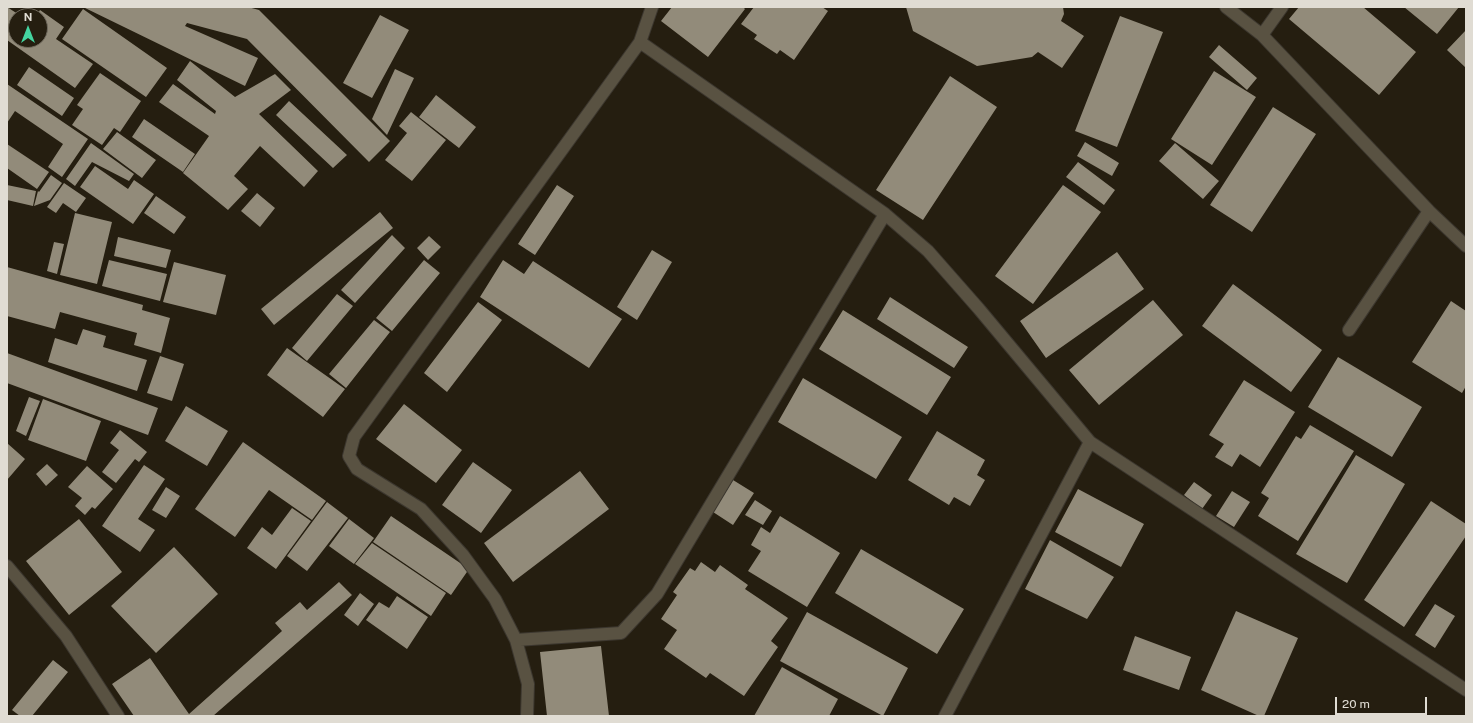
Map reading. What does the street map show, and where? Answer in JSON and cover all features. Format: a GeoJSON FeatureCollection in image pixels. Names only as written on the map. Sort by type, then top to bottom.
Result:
{"type":"FeatureCollection","features":[{"type":"Feature","properties":{"kind":"street"},"geometry":{"type":"LineString","coordinates":[[527,716],[528,684],[516,640],[495,598],[458,549],[421,509],[357,469],[349,456],[354,437],[640,42],[652,7]]}},
{"type":"Feature","properties":{"kind":"street"},"geometry":{"type":"LineString","coordinates":[[1226,7],[1262,35],[1428,211],[1466,246]]}},
{"type":"Feature","properties":{"kind":"street"},"geometry":{"type":"LineString","coordinates":[[1262,35],[1282,7]]}},
{"type":"Feature","properties":{"kind":"street"},"geometry":{"type":"LineString","coordinates":[[640,42],[885,214],[928,251],[979,309],[1090,442],[1466,690]]}},
{"type":"Feature","properties":{"kind":"street"},"geometry":{"type":"LineString","coordinates":[[1349,330],[1428,211]]}},
{"type":"Feature","properties":{"kind":"street"},"geometry":{"type":"LineString","coordinates":[[516,640],[621,633],[657,594],[885,214]]}},
{"type":"Feature","properties":{"kind":"street"},"geometry":{"type":"LineString","coordinates":[[945,716],[1090,442]]}},
{"type":"Feature","properties":{"kind":"street"},"geometry":{"type":"LineString","coordinates":[[7,566],[66,636],[118,716]]}},
{"type":"Feature","properties":{"kind":"building"},"geometry":{"type":"Polygon","coordinates":[[[7,7],[9,8],[8,41],[7,7]]]}},
{"type":"Feature","properties":{"kind":"building"},"geometry":{"type":"Polygon","coordinates":[[[83,7],[248,7],[259,10],[390,141],[369,162],[247,39],[187,23],[185,26],[258,58],[245,86],[83,7]]]}},
{"type":"Feature","properties":{"kind":"building"},"geometry":{"type":"Polygon","coordinates":[[[672,7],[743,7],[745,9],[708,57],[661,21],[672,7]]]}},
{"type":"Feature","properties":{"kind":"building"},"geometry":{"type":"Polygon","coordinates":[[[754,7],[822,7],[828,11],[794,60],[780,50],[777,54],[754,39],[757,35],[741,24],[754,7]]]}},
{"type":"Feature","properties":{"kind":"building"},"geometry":{"type":"Polygon","coordinates":[[[906,7],[1063,7],[1064,14],[1061,21],[1084,36],[1062,68],[1038,52],[1032,57],[977,66],[913,31],[906,7]]]}},
{"type":"Feature","properties":{"kind":"building"},"geometry":{"type":"Polygon","coordinates":[[[1299,7],[1363,7],[1416,52],[1379,95],[1289,19],[1299,7]]]}},
{"type":"Feature","properties":{"kind":"building"},"geometry":{"type":"Polygon","coordinates":[[[1404,7],[1459,7],[1437,34],[1404,7]]]}},
{"type":"Feature","properties":{"kind":"building"},"geometry":{"type":"Polygon","coordinates":[[[83,9],[167,68],[146,97],[62,39],[83,9]]]}},
{"type":"Feature","properties":{"kind":"building"},"geometry":{"type":"Polygon","coordinates":[[[380,15],[409,30],[372,98],[343,83],[380,15]]]}},
{"type":"Feature","properties":{"kind":"building"},"geometry":{"type":"Polygon","coordinates":[[[48,16],[64,27],[56,39],[93,64],[75,88],[18,48],[48,48],[48,16]]]}},
{"type":"Feature","properties":{"kind":"building"},"geometry":{"type":"Polygon","coordinates":[[[1120,16],[1163,32],[1117,147],[1075,131],[1120,16]]]}},
{"type":"Feature","properties":{"kind":"building"},"geometry":{"type":"Polygon","coordinates":[[[1466,30],[1466,68],[1447,50],[1466,30]]]}},
{"type":"Feature","properties":{"kind":"building"},"geometry":{"type":"Polygon","coordinates":[[[1219,45],[1257,78],[1247,90],[1209,57],[1219,45]]]}},
{"type":"Feature","properties":{"kind":"building"},"geometry":{"type":"Polygon","coordinates":[[[190,61],[235,97],[275,74],[291,90],[259,114],[318,171],[304,187],[260,146],[234,176],[248,189],[228,210],[183,173],[209,136],[159,102],[173,84],[215,114],[216,111],[177,80],[190,61]]]}},
{"type":"Feature","properties":{"kind":"building"},"geometry":{"type":"Polygon","coordinates":[[[29,67],[74,98],[62,116],[17,85],[29,67]]]}},
{"type":"Feature","properties":{"kind":"building"},"geometry":{"type":"Polygon","coordinates":[[[395,69],[414,78],[387,135],[372,119],[395,69]]]}},
{"type":"Feature","properties":{"kind":"building"},"geometry":{"type":"Polygon","coordinates":[[[1214,71],[1256,97],[1212,165],[1171,139],[1214,71]]]}},
{"type":"Feature","properties":{"kind":"building"},"geometry":{"type":"Polygon","coordinates":[[[100,73],[141,101],[120,132],[114,128],[102,145],[72,125],[83,109],[77,105],[100,73]]]}},
{"type":"Feature","properties":{"kind":"building"},"geometry":{"type":"Polygon","coordinates":[[[950,76],[997,107],[923,220],[876,190],[950,76]]]}},
{"type":"Feature","properties":{"kind":"building"},"geometry":{"type":"Polygon","coordinates":[[[7,84],[88,139],[62,177],[48,167],[63,144],[15,111],[7,123],[7,84]]]}},
{"type":"Feature","properties":{"kind":"building"},"geometry":{"type":"Polygon","coordinates":[[[436,95],[476,127],[459,148],[419,117],[436,95]]]}},
{"type":"Feature","properties":{"kind":"building"},"geometry":{"type":"Polygon","coordinates":[[[289,101],[347,155],[333,168],[276,115],[289,101]]]}},
{"type":"Feature","properties":{"kind":"building"},"geometry":{"type":"Polygon","coordinates":[[[1273,107],[1316,134],[1252,232],[1210,205],[1273,107]]]}},
{"type":"Feature","properties":{"kind":"building"},"geometry":{"type":"Polygon","coordinates":[[[411,112],[446,140],[412,181],[385,160],[407,133],[399,126],[411,112]]]}},
{"type":"Feature","properties":{"kind":"building"},"geometry":{"type":"Polygon","coordinates":[[[144,119],[195,154],[183,172],[132,137],[144,119]]]}},
{"type":"Feature","properties":{"kind":"building"},"geometry":{"type":"Polygon","coordinates":[[[117,132],[156,160],[142,178],[103,149],[117,132]]]}},
{"type":"Feature","properties":{"kind":"building"},"geometry":{"type":"Polygon","coordinates":[[[1085,142],[1119,163],[1112,176],[1077,156],[1085,142]]]}},
{"type":"Feature","properties":{"kind":"building"},"geometry":{"type":"Polygon","coordinates":[[[91,143],[134,174],[129,181],[92,162],[75,186],[66,179],[91,143]]]}},
{"type":"Feature","properties":{"kind":"building"},"geometry":{"type":"Polygon","coordinates":[[[1175,143],[1219,181],[1203,199],[1159,161],[1175,143]]]}},
{"type":"Feature","properties":{"kind":"building"},"geometry":{"type":"Polygon","coordinates":[[[7,144],[49,172],[37,189],[7,168],[7,144]]]}},
{"type":"Feature","properties":{"kind":"building"},"geometry":{"type":"Polygon","coordinates":[[[1078,162],[1115,190],[1104,205],[1066,177],[1078,162]]]}},
{"type":"Feature","properties":{"kind":"building"},"geometry":{"type":"Polygon","coordinates":[[[95,166],[128,189],[134,180],[154,194],[133,224],[80,187],[95,166]]]}},
{"type":"Feature","properties":{"kind":"building"},"geometry":{"type":"Polygon","coordinates":[[[51,175],[62,183],[50,200],[34,206],[38,191],[39,192],[51,175]]]}},
{"type":"Feature","properties":{"kind":"building"},"geometry":{"type":"Polygon","coordinates":[[[64,183],[86,198],[76,212],[63,203],[56,213],[47,207],[64,183]]]}},
{"type":"Feature","properties":{"kind":"building"},"geometry":{"type":"Polygon","coordinates":[[[7,185],[36,191],[33,206],[7,200],[7,185]]]}},
{"type":"Feature","properties":{"kind":"building"},"geometry":{"type":"Polygon","coordinates":[[[557,185],[574,196],[535,255],[518,244],[557,185]]]}},
{"type":"Feature","properties":{"kind":"building"},"geometry":{"type":"Polygon","coordinates":[[[1063,185],[1101,212],[1033,304],[995,276],[1063,185]]]}},
{"type":"Feature","properties":{"kind":"building"},"geometry":{"type":"Polygon","coordinates":[[[257,193],[275,208],[260,227],[241,211],[257,193]]]}},
{"type":"Feature","properties":{"kind":"building"},"geometry":{"type":"Polygon","coordinates":[[[156,196],[186,217],[174,234],[144,213],[156,196]]]}},
{"type":"Feature","properties":{"kind":"building"},"geometry":{"type":"Polygon","coordinates":[[[380,212],[393,228],[274,325],[261,309],[380,212]]]}},
{"type":"Feature","properties":{"kind":"building"},"geometry":{"type":"Polygon","coordinates":[[[75,213],[112,222],[97,284],[60,275],[75,213]]]}},
{"type":"Feature","properties":{"kind":"building"},"geometry":{"type":"Polygon","coordinates":[[[392,235],[405,248],[355,303],[341,290],[392,235]]]}},
{"type":"Feature","properties":{"kind":"building"},"geometry":{"type":"Polygon","coordinates":[[[429,236],[441,247],[428,260],[417,248],[429,236]]]}},
{"type":"Feature","properties":{"kind":"building"},"geometry":{"type":"Polygon","coordinates":[[[118,237],[171,250],[166,268],[114,256],[118,237]]]}},
{"type":"Feature","properties":{"kind":"building"},"geometry":{"type":"Polygon","coordinates":[[[54,242],[64,244],[57,274],[47,271],[54,242]]]}},
{"type":"Feature","properties":{"kind":"building"},"geometry":{"type":"Polygon","coordinates":[[[652,250],[672,262],[637,320],[617,307],[652,250]]]}},
{"type":"Feature","properties":{"kind":"building"},"geometry":{"type":"Polygon","coordinates":[[[1117,252],[1144,289],[1046,358],[1020,321],[1117,252]]]}},
{"type":"Feature","properties":{"kind":"building"},"geometry":{"type":"Polygon","coordinates":[[[109,260],[167,274],[160,301],[102,286],[109,260]]]}},
{"type":"Feature","properties":{"kind":"building"},"geometry":{"type":"Polygon","coordinates":[[[424,260],[440,273],[392,331],[376,318],[424,260]]]}},
{"type":"Feature","properties":{"kind":"building"},"geometry":{"type":"Polygon","coordinates":[[[503,260],[524,274],[533,261],[622,319],[589,368],[480,297],[503,260]]]}},
{"type":"Feature","properties":{"kind":"building"},"geometry":{"type":"Polygon","coordinates":[[[174,262],[226,275],[216,315],[163,302],[174,262]]]}},
{"type":"Feature","properties":{"kind":"building"},"geometry":{"type":"Polygon","coordinates":[[[7,267],[143,305],[142,310],[170,318],[161,353],[134,345],[137,333],[60,312],[55,329],[7,316],[7,267]]]}},
{"type":"Feature","properties":{"kind":"building"},"geometry":{"type":"Polygon","coordinates":[[[1233,284],[1322,350],[1291,392],[1202,326],[1233,284]]]}},
{"type":"Feature","properties":{"kind":"building"},"geometry":{"type":"Polygon","coordinates":[[[337,294],[353,306],[307,361],[292,348],[337,294]]]}},
{"type":"Feature","properties":{"kind":"building"},"geometry":{"type":"Polygon","coordinates":[[[890,297],[968,347],[954,368],[877,319],[890,297]]]}},
{"type":"Feature","properties":{"kind":"building"},"geometry":{"type":"Polygon","coordinates":[[[1153,300],[1183,335],[1099,405],[1069,370],[1153,300]]]}},
{"type":"Feature","properties":{"kind":"building"},"geometry":{"type":"Polygon","coordinates":[[[1451,301],[1466,311],[1466,386],[1462,393],[1412,362],[1451,301]]]}},
{"type":"Feature","properties":{"kind":"building"},"geometry":{"type":"Polygon","coordinates":[[[478,302],[502,320],[447,392],[424,373],[478,302]]]}},
{"type":"Feature","properties":{"kind":"building"},"geometry":{"type":"Polygon","coordinates":[[[843,310],[951,377],[927,415],[819,349],[843,310]]]}},
{"type":"Feature","properties":{"kind":"building"},"geometry":{"type":"Polygon","coordinates":[[[374,320],[390,332],[346,388],[329,374],[374,320]]]}},
{"type":"Feature","properties":{"kind":"building"},"geometry":{"type":"Polygon","coordinates":[[[83,329],[106,336],[103,347],[147,360],[137,391],[48,362],[55,338],[77,345],[83,329]]]}},
{"type":"Feature","properties":{"kind":"building"},"geometry":{"type":"Polygon","coordinates":[[[287,348],[345,389],[323,417],[267,375],[287,348]]]}},
{"type":"Feature","properties":{"kind":"building"},"geometry":{"type":"Polygon","coordinates":[[[7,353],[158,408],[148,435],[7,383],[7,353]]]}},
{"type":"Feature","properties":{"kind":"building"},"geometry":{"type":"Polygon","coordinates":[[[160,356],[184,364],[172,401],[147,393],[160,356]]]}},
{"type":"Feature","properties":{"kind":"building"},"geometry":{"type":"Polygon","coordinates":[[[1338,357],[1422,407],[1392,457],[1308,407],[1338,357]]]}},
{"type":"Feature","properties":{"kind":"building"},"geometry":{"type":"Polygon","coordinates":[[[803,378],[902,437],[876,479],[778,422],[803,378]]]}},
{"type":"Feature","properties":{"kind":"building"},"geometry":{"type":"Polygon","coordinates":[[[1244,380],[1295,412],[1260,467],[1240,454],[1232,467],[1215,457],[1224,444],[1209,435],[1244,380]]]}},
{"type":"Feature","properties":{"kind":"building"},"geometry":{"type":"Polygon","coordinates":[[[29,397],[40,401],[26,436],[16,431],[29,397]]]}},
{"type":"Feature","properties":{"kind":"building"},"geometry":{"type":"Polygon","coordinates":[[[43,399],[101,421],[86,461],[28,440],[43,399]]]}},
{"type":"Feature","properties":{"kind":"building"},"geometry":{"type":"Polygon","coordinates":[[[404,404],[462,450],[436,483],[376,439],[404,404]]]}},
{"type":"Feature","properties":{"kind":"building"},"geometry":{"type":"Polygon","coordinates":[[[186,406],[228,431],[207,466],[165,441],[186,406]]]}},
{"type":"Feature","properties":{"kind":"building"},"geometry":{"type":"Polygon","coordinates":[[[1310,425],[1354,451],[1298,541],[1258,516],[1269,498],[1261,493],[1296,436],[1301,439],[1310,425]]]}},
{"type":"Feature","properties":{"kind":"building"},"geometry":{"type":"Polygon","coordinates":[[[120,430],[147,452],[139,462],[135,459],[116,483],[102,472],[119,450],[110,443],[120,430]]]}},
{"type":"Feature","properties":{"kind":"building"},"geometry":{"type":"Polygon","coordinates":[[[937,431],[985,460],[977,475],[985,480],[970,506],[954,497],[949,505],[908,480],[937,431]]]}},
{"type":"Feature","properties":{"kind":"building"},"geometry":{"type":"Polygon","coordinates":[[[243,442],[326,501],[312,520],[269,490],[235,537],[195,509],[243,442]]]}},
{"type":"Feature","properties":{"kind":"building"},"geometry":{"type":"Polygon","coordinates":[[[7,443],[25,459],[7,480],[7,443]]]}},
{"type":"Feature","properties":{"kind":"building"},"geometry":{"type":"Polygon","coordinates":[[[1356,455],[1405,484],[1347,583],[1296,554],[1356,455]]]}},
{"type":"Feature","properties":{"kind":"building"},"geometry":{"type":"Polygon","coordinates":[[[473,462],[512,490],[481,533],[442,505],[473,462]]]}},
{"type":"Feature","properties":{"kind":"building"},"geometry":{"type":"Polygon","coordinates":[[[47,464],[58,475],[46,486],[36,474],[47,464]]]}},
{"type":"Feature","properties":{"kind":"building"},"geometry":{"type":"Polygon","coordinates":[[[144,465],[165,479],[138,519],[155,530],[140,552],[102,526],[144,465]]]}},
{"type":"Feature","properties":{"kind":"building"},"geometry":{"type":"Polygon","coordinates":[[[87,466],[113,489],[95,509],[92,507],[85,515],[75,506],[82,498],[68,487],[87,466]]]}},
{"type":"Feature","properties":{"kind":"building"},"geometry":{"type":"Polygon","coordinates":[[[580,471],[609,509],[513,582],[484,543],[580,471]]]}},
{"type":"Feature","properties":{"kind":"building"},"geometry":{"type":"Polygon","coordinates":[[[733,480],[754,493],[733,525],[713,512],[733,480]]]}},
{"type":"Feature","properties":{"kind":"building"},"geometry":{"type":"Polygon","coordinates":[[[1194,482],[1212,495],[1202,509],[1184,495],[1194,482]]]}},
{"type":"Feature","properties":{"kind":"building"},"geometry":{"type":"Polygon","coordinates":[[[166,487],[180,496],[166,518],[152,510],[166,487]]]}},
{"type":"Feature","properties":{"kind":"building"},"geometry":{"type":"Polygon","coordinates":[[[1078,489],[1144,524],[1121,567],[1055,532],[1078,489]]]}},
{"type":"Feature","properties":{"kind":"building"},"geometry":{"type":"Polygon","coordinates":[[[1232,491],[1250,502],[1234,527],[1216,516],[1232,491]]]}},
{"type":"Feature","properties":{"kind":"building"},"geometry":{"type":"Polygon","coordinates":[[[755,500],[772,511],[763,525],[745,515],[755,500]]]}},
{"type":"Feature","properties":{"kind":"building"},"geometry":{"type":"Polygon","coordinates":[[[1431,501],[1466,524],[1466,536],[1404,627],[1364,600],[1431,501]]]}},
{"type":"Feature","properties":{"kind":"building"},"geometry":{"type":"Polygon","coordinates":[[[327,502],[348,518],[307,571],[287,556],[327,502]]]}},
{"type":"Feature","properties":{"kind":"building"},"geometry":{"type":"Polygon","coordinates":[[[292,508],[311,521],[276,569],[247,548],[262,527],[272,535],[292,508]]]}},
{"type":"Feature","properties":{"kind":"building"},"geometry":{"type":"Polygon","coordinates":[[[391,516],[469,569],[451,595],[373,542],[391,516]]]}},
{"type":"Feature","properties":{"kind":"building"},"geometry":{"type":"Polygon","coordinates":[[[780,516],[840,553],[807,607],[748,571],[761,551],[751,545],[761,527],[770,533],[780,516]]]}},
{"type":"Feature","properties":{"kind":"building"},"geometry":{"type":"Polygon","coordinates":[[[79,519],[122,572],[69,615],[26,561],[79,519]]]}},
{"type":"Feature","properties":{"kind":"building"},"geometry":{"type":"Polygon","coordinates":[[[349,519],[374,538],[354,564],[329,546],[349,519]]]}},
{"type":"Feature","properties":{"kind":"building"},"geometry":{"type":"Polygon","coordinates":[[[1050,540],[1114,577],[1087,619],[1025,589],[1050,540]]]}},
{"type":"Feature","properties":{"kind":"building"},"geometry":{"type":"Polygon","coordinates":[[[372,543],[446,593],[431,616],[355,564],[372,543]]]}},
{"type":"Feature","properties":{"kind":"building"},"geometry":{"type":"Polygon","coordinates":[[[174,547],[218,594],[156,653],[111,606],[174,547]]]}},
{"type":"Feature","properties":{"kind":"building"},"geometry":{"type":"Polygon","coordinates":[[[861,549],[964,609],[937,654],[835,593],[861,549]]]}},
{"type":"Feature","properties":{"kind":"building"},"geometry":{"type":"Polygon","coordinates":[[[701,562],[715,572],[720,565],[748,585],[745,589],[788,618],[771,641],[778,647],[744,696],[710,673],[706,678],[664,649],[677,630],[661,619],[677,595],[673,592],[690,568],[695,571],[701,562]]]}},
{"type":"Feature","properties":{"kind":"building"},"geometry":{"type":"Polygon","coordinates":[[[339,582],[352,595],[213,716],[134,716],[112,684],[150,658],[189,714],[282,631],[275,623],[300,602],[307,610],[339,582]]]}},
{"type":"Feature","properties":{"kind":"building"},"geometry":{"type":"Polygon","coordinates":[[[360,593],[374,604],[358,626],[344,615],[360,593]]]}},
{"type":"Feature","properties":{"kind":"building"},"geometry":{"type":"Polygon","coordinates":[[[397,596],[428,617],[407,649],[366,620],[379,602],[389,608],[397,596]]]}},
{"type":"Feature","properties":{"kind":"building"},"geometry":{"type":"Polygon","coordinates":[[[1435,604],[1455,616],[1435,648],[1415,635],[1435,604]]]}},
{"type":"Feature","properties":{"kind":"building"},"geometry":{"type":"Polygon","coordinates":[[[1236,611],[1298,638],[1264,716],[1259,716],[1201,690],[1236,611]]]}},
{"type":"Feature","properties":{"kind":"building"},"geometry":{"type":"Polygon","coordinates":[[[807,612],[908,668],[883,716],[780,661],[807,612]]]}},
{"type":"Feature","properties":{"kind":"building"},"geometry":{"type":"Polygon","coordinates":[[[1135,636],[1191,657],[1179,690],[1123,670],[1135,636]]]}},
{"type":"Feature","properties":{"kind":"building"},"geometry":{"type":"Polygon","coordinates":[[[601,646],[609,716],[547,716],[540,652],[601,646]]]}},
{"type":"Feature","properties":{"kind":"building"},"geometry":{"type":"Polygon","coordinates":[[[53,660],[68,672],[32,716],[20,716],[12,710],[53,660]]]}},
{"type":"Feature","properties":{"kind":"building"},"geometry":{"type":"Polygon","coordinates":[[[782,667],[838,699],[829,716],[754,716],[782,667]]]}}]}
